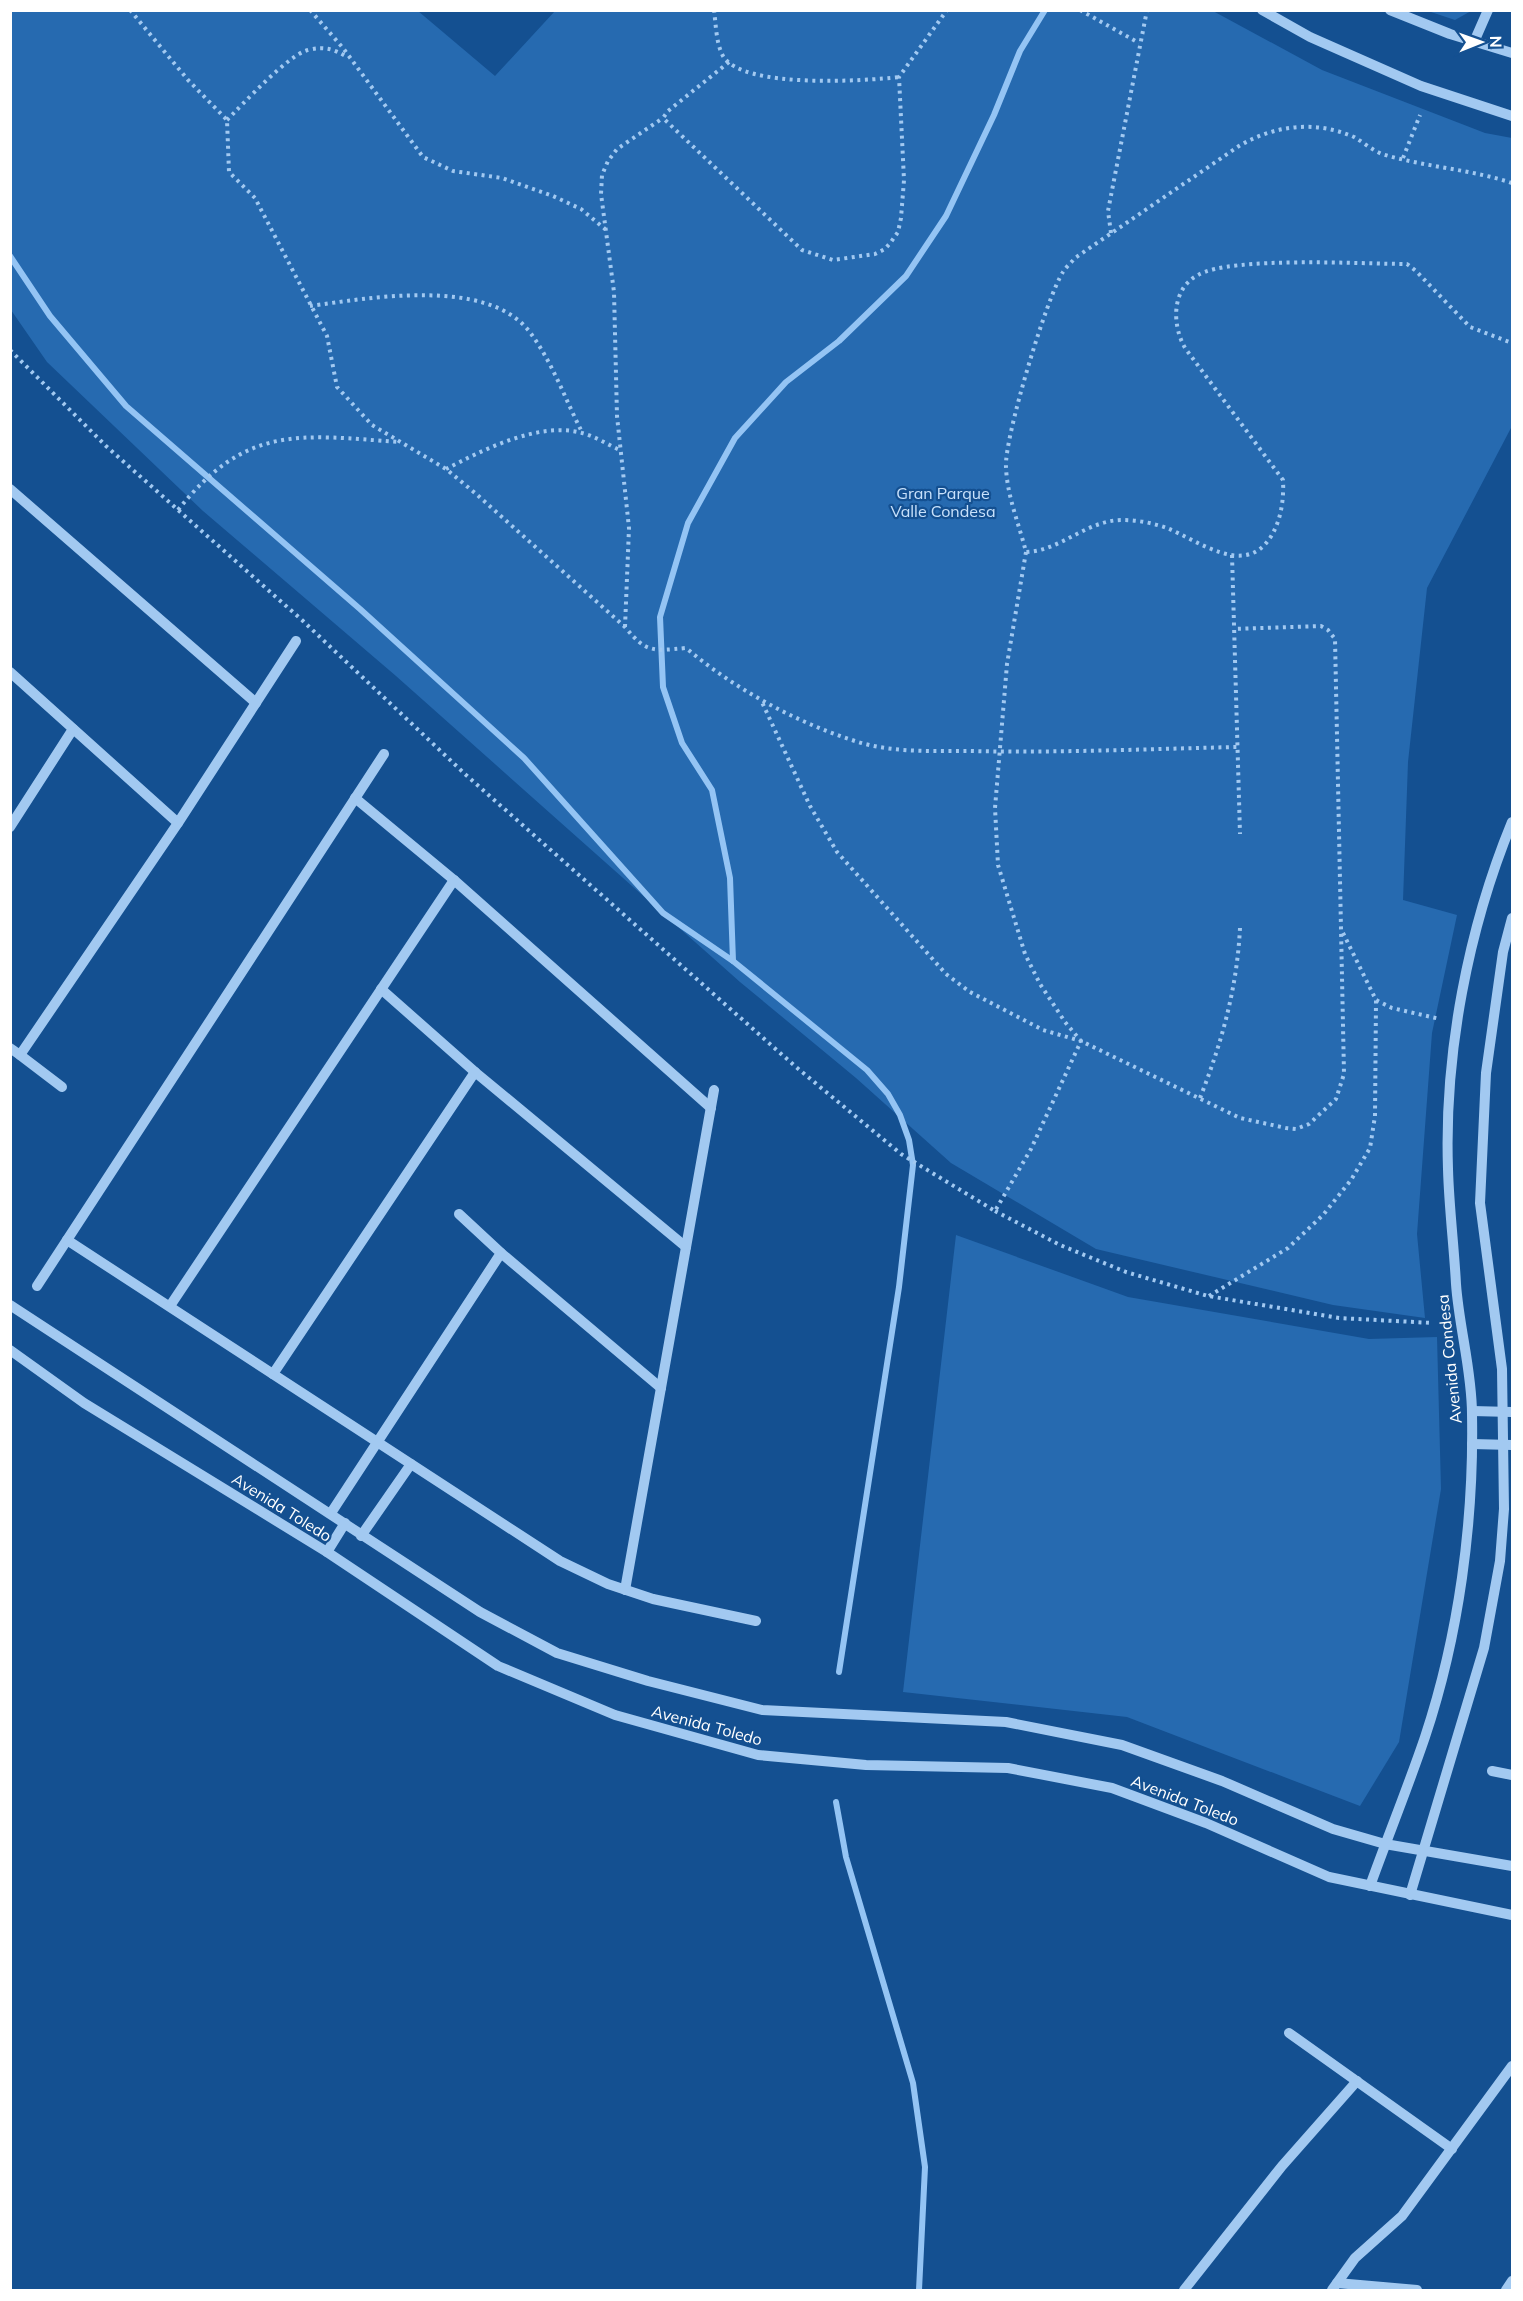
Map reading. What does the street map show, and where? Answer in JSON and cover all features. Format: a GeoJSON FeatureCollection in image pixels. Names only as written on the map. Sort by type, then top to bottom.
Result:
{"type":"FeatureCollection","features":[{"type":"Feature","properties":{"kind":"street"},"geometry":{"type":"LineString","coordinates":[[1262,10],[1310,37],[1421,86],[1512,116]]}},
{"type":"Feature","properties":{"kind":"street"},"geometry":{"type":"LineString","coordinates":[[1390,10],[1473,42],[1512,53]]}},
{"type":"Feature","properties":{"kind":"street"},"geometry":{"type":"LineString","coordinates":[[1473,42],[1488,10]]}},
{"type":"Feature","properties":{"kind":"street"},"geometry":{"type":"LineString","coordinates":[[10,489],[256,703]]}},
{"type":"Feature","properties":{"kind":"street"},"geometry":{"type":"LineString","coordinates":[[20,1055],[178,823],[296,641]]}},
{"type":"Feature","properties":{"kind":"street"},"geometry":{"type":"LineString","coordinates":[[10,672],[178,823]]}},
{"type":"Feature","properties":{"kind":"street"},"geometry":{"type":"LineString","coordinates":[[10,827],[73,729]]}},
{"type":"Feature","properties":{"kind":"street"},"geometry":{"type":"LineString","coordinates":[[37,1286],[384,754]]}},
{"type":"Feature","properties":{"kind":"street"},"geometry":{"type":"LineString","coordinates":[[355,798],[453,880],[711,1108]]}},
{"type":"Feature","properties":{"kind":"street","name":"Avenida Condesa"},"geometry":{"type":"LineString","coordinates":[[1370,1886],[1425,1735],[1451,1635],[1465,1555],[1472,1412],[1456,1287],[1448,1168],[1453,1055],[1470,952],[1500,852],[1512,822]]}},
{"type":"Feature","properties":{"kind":"street"},"geometry":{"type":"LineString","coordinates":[[170,1306],[453,880]]}},
{"type":"Feature","properties":{"kind":"street"},"geometry":{"type":"LineString","coordinates":[[1410,1895],[1425,1852],[1484,1648],[1500,1561],[1508,1412],[1480,1203],[1486,1074],[1503,952],[1512,918]]}},
{"type":"Feature","properties":{"kind":"street"},"geometry":{"type":"LineString","coordinates":[[381,989],[475,1072],[686,1247]]}},
{"type":"Feature","properties":{"kind":"street"},"geometry":{"type":"LineString","coordinates":[[10,1048],[62,1086]]}},
{"type":"Feature","properties":{"kind":"street"},"geometry":{"type":"LineString","coordinates":[[273,1374],[475,1072]]}},
{"type":"Feature","properties":{"kind":"street"},"geometry":{"type":"LineString","coordinates":[[625,1590],[714,1090]]}},
{"type":"Feature","properties":{"kind":"street"},"geometry":{"type":"LineString","coordinates":[[459,1214],[501,1253],[661,1388]]}},
{"type":"Feature","properties":{"kind":"street"},"geometry":{"type":"LineString","coordinates":[[67,1240],[560,1561],[625,1590],[653,1599],[756,1622]]}},
{"type":"Feature","properties":{"kind":"street"},"geometry":{"type":"LineString","coordinates":[[331,1513],[501,1253]]}},
{"type":"Feature","properties":{"kind":"street","name":"Avenida Toledo"},"geometry":{"type":"LineString","coordinates":[[10,1305],[480,1612],[557,1653],[648,1681],[762,1710],[1006,1722],[1122,1745],[1222,1781],[1333,1829],[1385,1845],[1512,1866]]}},
{"type":"Feature","properties":{"kind":"street","name":"Avenida Toledo"},"geometry":{"type":"LineString","coordinates":[[10,1350],[84,1403],[327,1552],[498,1666],[615,1715],[758,1755],[866,1765],[1008,1768],[1112,1788],[1206,1823],[1329,1877],[1512,1915]]}},
{"type":"Feature","properties":{"kind":"street"},"geometry":{"type":"LineString","coordinates":[[1472,1412],[1508,1412]]}},
{"type":"Feature","properties":{"kind":"street"},"geometry":{"type":"LineString","coordinates":[[1472,1444],[1508,1444]]}},
{"type":"Feature","properties":{"kind":"street"},"geometry":{"type":"LineString","coordinates":[[361,1536],[411,1464]]}},
{"type":"Feature","properties":{"kind":"street"},"geometry":{"type":"LineString","coordinates":[[327,1552],[345,1523]]}},
{"type":"Feature","properties":{"kind":"street"},"geometry":{"type":"LineString","coordinates":[[1492,1771],[1512,1775]]}},
{"type":"Feature","properties":{"kind":"street"},"geometry":{"type":"LineString","coordinates":[[1289,2033],[1452,2149]]}},
{"type":"Feature","properties":{"kind":"street"},"geometry":{"type":"LineString","coordinates":[[1334,2287],[1355,2258],[1402,2216],[1512,2066]]}},
{"type":"Feature","properties":{"kind":"street"},"geometry":{"type":"LineString","coordinates":[[1184,2290],[1275,2175],[1357,2082]]}},
{"type":"Feature","properties":{"kind":"street"},"geometry":{"type":"LineString","coordinates":[[1506,2290],[1512,2281]]}},
{"type":"Feature","properties":{"kind":"street"},"geometry":{"type":"LineString","coordinates":[[1334,2287],[1417,2290]]}},
{"type":"Feature","properties":{"kind":"path"},"geometry":{"type":"LineString","coordinates":[[130,10],[188,80],[227,120],[229,172],[255,198],[327,336],[337,387],[372,425],[446,468],[625,627],[640,645],[653,651],[686,648],[718,675],[761,700],[852,741],[870,745],[904,750],[1000,752],[1237,747]]}},
{"type":"Feature","properties":{"kind":"path"},"geometry":{"type":"LineString","coordinates":[[310,10],[351,59],[423,157],[453,171],[502,178],[553,196],[581,209],[605,230]]}},
{"type":"Feature","properties":{"kind":"path"},"geometry":{"type":"LineString","coordinates":[[714,10],[718,43],[723,57],[734,67],[752,73],[799,80],[841,82],[899,77]]}},
{"type":"Feature","properties":{"kind":"path"},"geometry":{"type":"LineString","coordinates":[[663,118],[802,250],[833,261],[867,257],[885,249],[898,232],[901,218],[904,180],[899,77],[947,10]]}},
{"type":"Feature","properties":{"kind":"path"},"geometry":{"type":"LineString","coordinates":[[1111,233],[1108,211],[1147,10]]}},
{"type":"Feature","properties":{"kind":"path"},"geometry":{"type":"LineString","coordinates":[[1080,11],[1139,43]]}},
{"type":"Feature","properties":{"kind":"path"},"geometry":{"type":"LineString","coordinates":[[227,120],[267,80],[305,50],[333,48],[351,59]]}},
{"type":"Feature","properties":{"kind":"path"},"geometry":{"type":"LineString","coordinates":[[625,627],[629,528],[617,416],[614,292],[601,194],[602,175],[617,149],[663,118],[668,111],[729,62]]}},
{"type":"Feature","properties":{"kind":"path"},"geometry":{"type":"LineString","coordinates":[[1403,158],[1420,115]]}},
{"type":"Feature","properties":{"kind":"path"},"geometry":{"type":"LineString","coordinates":[[1081,1041],[1065,1022],[1040,984],[1025,954],[998,866],[995,808],[1007,664],[1026,552],[1011,501],[1005,465],[1013,423],[1052,295],[1062,273],[1075,258],[1239,146],[1261,133],[1277,128],[1330,129],[1357,139],[1379,153],[1484,174],[1512,183]]}},
{"type":"Feature","properties":{"kind":"path"},"geometry":{"type":"LineString","coordinates":[[1026,552],[1044,549],[1107,521],[1122,520],[1165,527],[1203,546],[1232,555],[1254,554],[1265,545],[1275,531],[1283,498],[1282,480],[1180,339],[1177,329],[1176,305],[1188,282],[1196,275],[1233,265],[1407,264],[1470,327],[1512,343]]}},
{"type":"Feature","properties":{"kind":"path"},"geometry":{"type":"LineString","coordinates":[[310,306],[419,295],[466,300],[501,309],[528,330],[544,356],[582,432]]}},
{"type":"Feature","properties":{"kind":"path"},"geometry":{"type":"LineString","coordinates":[[10,350],[106,446],[303,621],[466,775],[787,1059],[901,1154],[995,1211],[1060,1245],[1126,1272],[1208,1296],[1339,1318],[1433,1323]]}},
{"type":"Feature","properties":{"kind":"path"},"geometry":{"type":"LineString","coordinates":[[446,468],[490,446],[526,436],[555,432],[582,432],[621,450]]}},
{"type":"Feature","properties":{"kind":"path"},"geometry":{"type":"LineString","coordinates":[[178,510],[201,484],[234,458],[262,443],[283,438],[316,436],[400,442]]}},
{"type":"Feature","properties":{"kind":"path"},"geometry":{"type":"LineString","coordinates":[[1232,555],[1240,834]]}},
{"type":"Feature","properties":{"kind":"path"},"geometry":{"type":"LineString","coordinates":[[761,700],[810,806],[837,852],[946,974],[970,992],[1043,1030],[1081,1041],[1240,1118],[1296,1129],[1309,1124],[1336,1099],[1344,1074],[1335,639],[1328,630],[1321,626],[1234,629]]}},
{"type":"Feature","properties":{"kind":"path"},"geometry":{"type":"LineString","coordinates":[[1200,1098],[1231,1009],[1240,928]]}},
{"type":"Feature","properties":{"kind":"path"},"geometry":{"type":"LineString","coordinates":[[1208,1296],[1288,1248],[1323,1215],[1351,1180],[1370,1148],[1375,1116],[1377,1000],[1341,930]]}},
{"type":"Feature","properties":{"kind":"path"},"geometry":{"type":"LineString","coordinates":[[1377,1000],[1392,1008],[1440,1019]]}},
{"type":"Feature","properties":{"kind":"path"},"geometry":{"type":"LineString","coordinates":[[995,1211],[1031,1149],[1081,1041]]}},
{"type":"Feature","properties":{"kind":"green space"},"geometry":{"type":"Polygon","coordinates":[[[1471,10],[1455,20],[1428,11],[1471,10]]]}},
{"type":"Feature","properties":{"kind":"green space","name":"Gran Parque Valle Condesa"},"geometry":{"type":"Polygon","coordinates":[[[10,11],[418,11],[495,76],[555,11],[1213,11],[1322,70],[1485,133],[1512,138],[1512,426],[1427,588],[1408,762],[1403,900],[1457,915],[1432,1033],[1417,1234],[1425,1318],[1333,1305],[1096,1249],[951,1163],[856,1078],[740,982],[396,676],[203,511],[47,362],[11,310],[10,11]]]}},
{"type":"Feature","properties":{"kind":"green space"},"geometry":{"type":"Polygon","coordinates":[[[956,1235],[1128,1297],[1369,1339],[1437,1337],[1441,1489],[1399,1742],[1360,1806],[1127,1717],[903,1692],[956,1235]]]}},
{"type":"Feature","properties":{"kind":"waterway"},"geometry":{"type":"LineString","coordinates":[[839,1672],[899,1287],[913,1165],[909,1140],[900,1115],[888,1094],[867,1070],[733,961],[730,878],[712,790],[682,743],[663,687],[660,617],[688,523],[735,438],[786,382],[839,341],[906,276],[946,216],[994,115],[1020,51],[1045,10]]}},
{"type":"Feature","properties":{"kind":"waterway"},"geometry":{"type":"LineString","coordinates":[[10,256],[50,316],[126,406],[360,609],[524,758],[663,913],[733,961]]}},
{"type":"Feature","properties":{"kind":"waterway"},"geometry":{"type":"LineString","coordinates":[[836,1802],[846,1857],[913,2083],[925,2167],[919,2290]]}}]}
